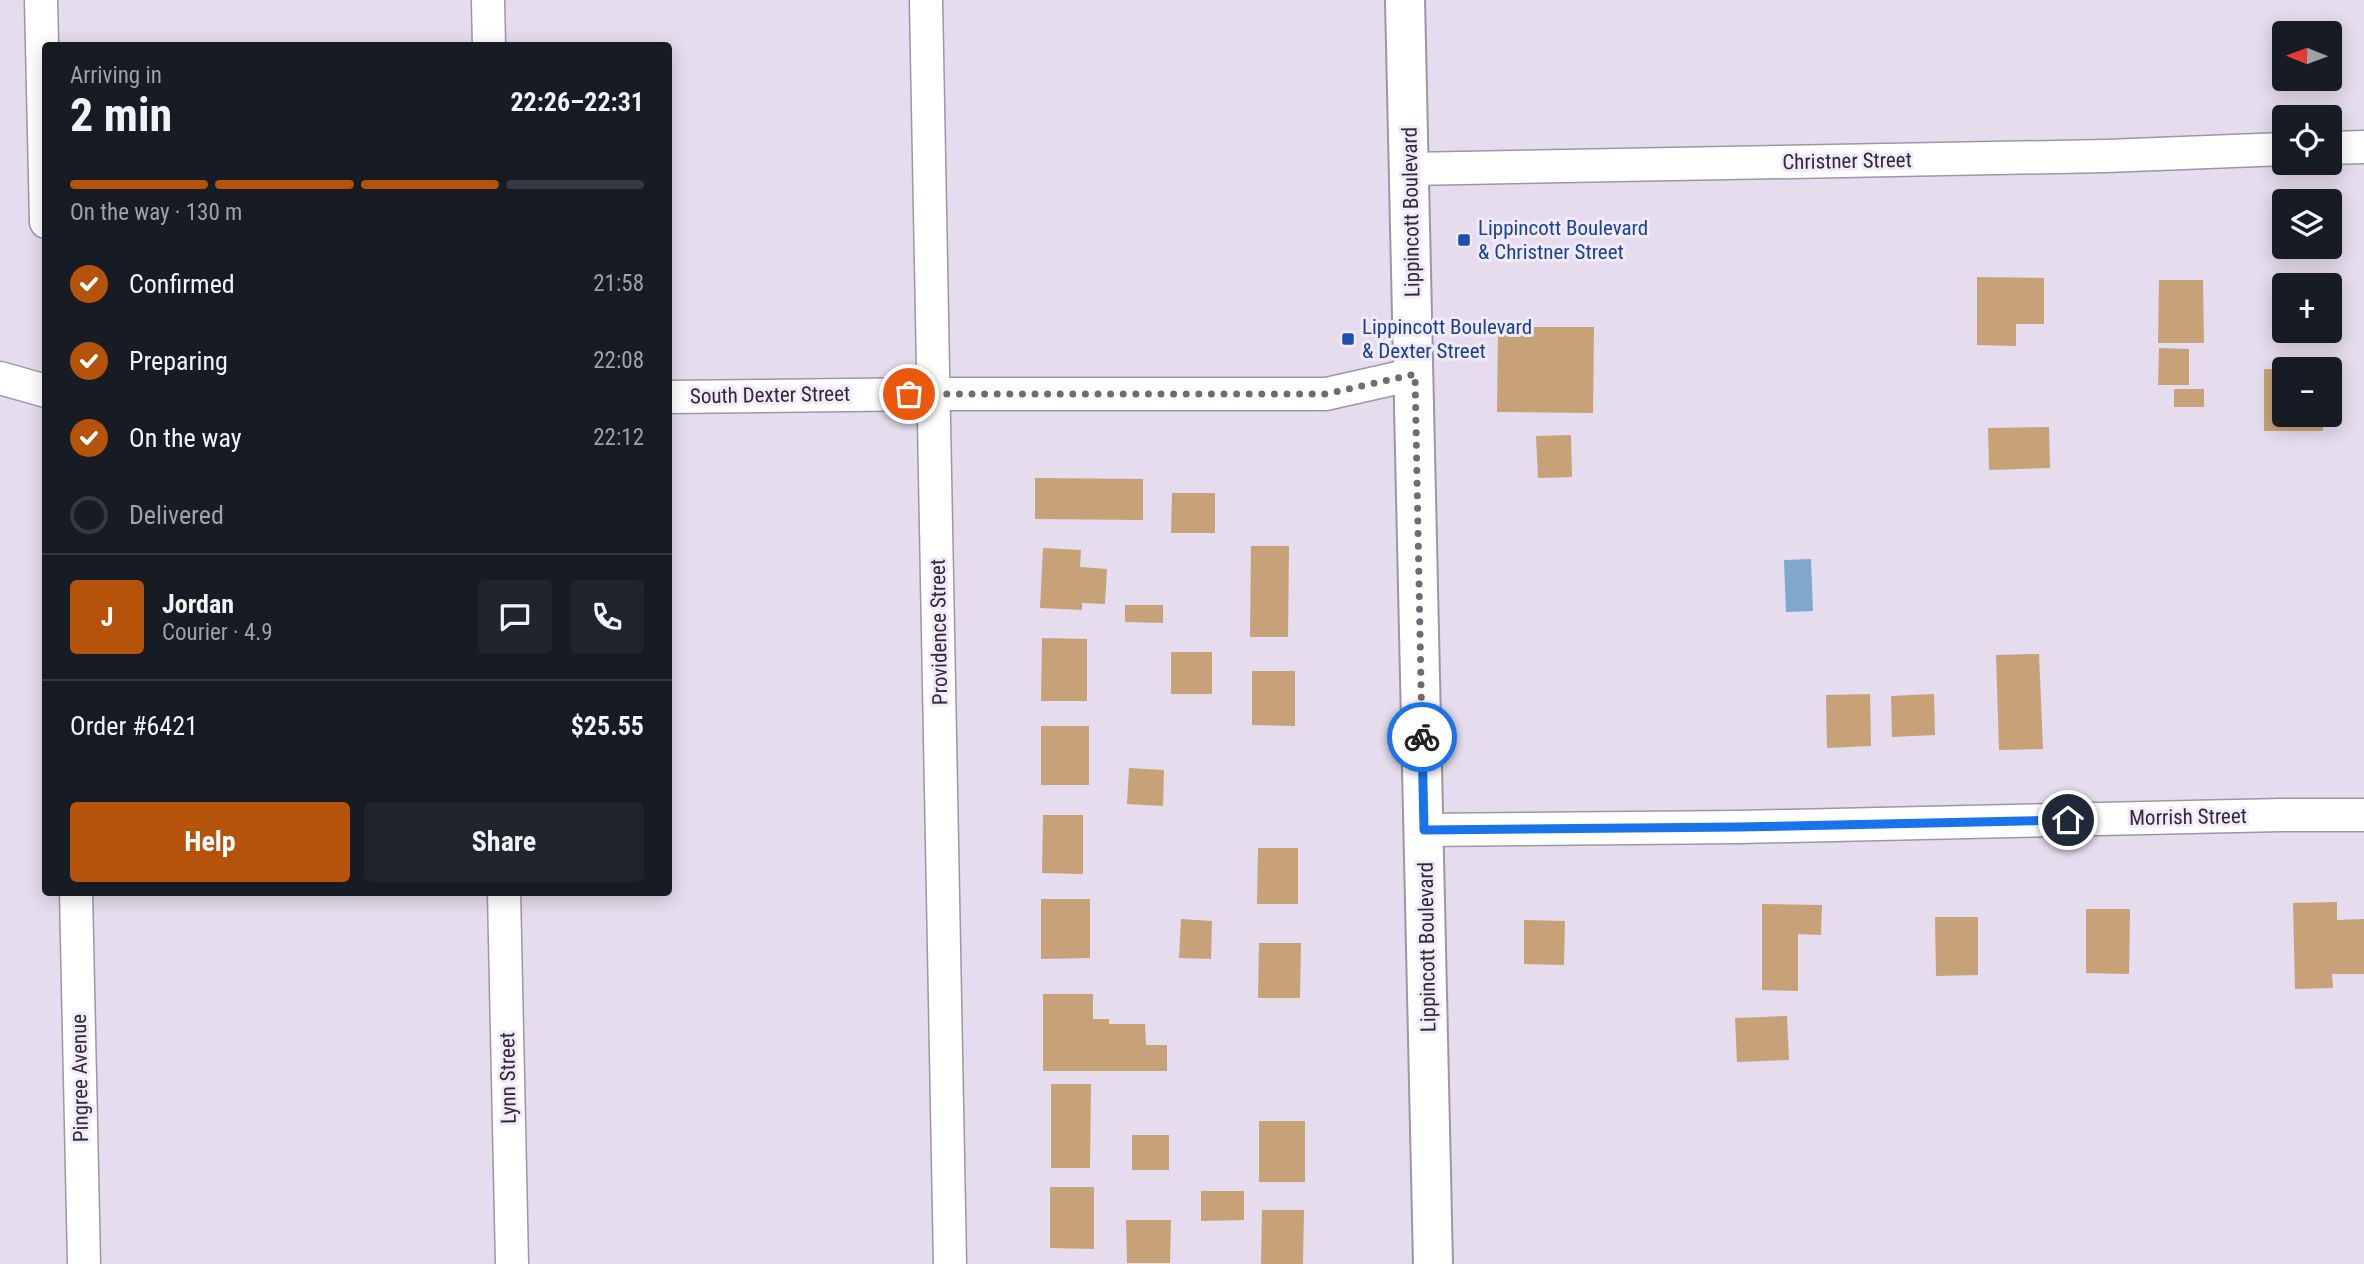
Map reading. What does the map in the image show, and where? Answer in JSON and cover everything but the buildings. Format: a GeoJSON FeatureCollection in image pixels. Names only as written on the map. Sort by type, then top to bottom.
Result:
{"type":"FeatureCollection","features":[{"type":"Feature","properties":{"kind":"street"},"geometry":{"type":"LineString","coordinates":[[41,0],[42,44]]}},
{"type":"Feature","properties":{"kind":"street"},"geometry":{"type":"LineString","coordinates":[[488,0],[489,42]]}},
{"type":"Feature","properties":{"kind":"street","name":"Providence Street"},"geometry":{"type":"LineString","coordinates":[[926,0],[950,1264]]}},
{"type":"Feature","properties":{"kind":"street","name":"Lippincott Boulevard"},"geometry":{"type":"LineString","coordinates":[[1405,0],[1433,1264]]}},
{"type":"Feature","properties":{"kind":"street"},"geometry":{"type":"LineString","coordinates":[[2342,148],[2364,147]]}},
{"type":"Feature","properties":{"kind":"street","name":"Christner Street"},"geometry":{"type":"LineString","coordinates":[[1410,169],[2106,156],[2272,149]]}},
{"type":"Feature","properties":{"kind":"street","name":"South Dexter Street"},"geometry":{"type":"LineString","coordinates":[[672,397],[1326,394],[1415,374]]}},
{"type":"Feature","properties":{"kind":"street"},"geometry":{"type":"LineString","coordinates":[[0,379],[42,390]]}},
{"type":"Feature","properties":{"kind":"street","name":"Morrish Street"},"geometry":{"type":"LineString","coordinates":[[1424,830],[1739,827],[2281,814],[2364,815]]}},
{"type":"Feature","properties":{"kind":"street","name":"Pingree Avenue"},"geometry":{"type":"LineString","coordinates":[[76,896],[84,1264]]}},
{"type":"Feature","properties":{"kind":"street","name":"Lynn Street"},"geometry":{"type":"LineString","coordinates":[[504,896],[512,1264]]}},
{"type":"Feature","properties":{"kind":"water"},"geometry":{"type":"Polygon","coordinates":[[[1811,559],[1813,611],[1786,612],[1784,560],[1811,559]]]}},
{"type":"Feature","properties":{"kind":"way so far"},"geometry":{"type":"LineString","coordinates":[[909,394],[1326,394],[1415,374],[1422,737]]}},
{"type":"Feature","properties":{"kind":"place","name":"Lippincott Boulevard & Christner Street"},"geometry":{"type":"Point","coordinates":[1464,240]}},
{"type":"Feature","properties":{"kind":"place","name":"Lippincott Boulevard & Dexter Street"},"geometry":{"type":"Point","coordinates":[1348,339]}},
{"type":"Feature","properties":{"kind":"route"},"geometry":{"type":"LineString","coordinates":[[1422,737],[1424,830],[2068,820]]}}]}
